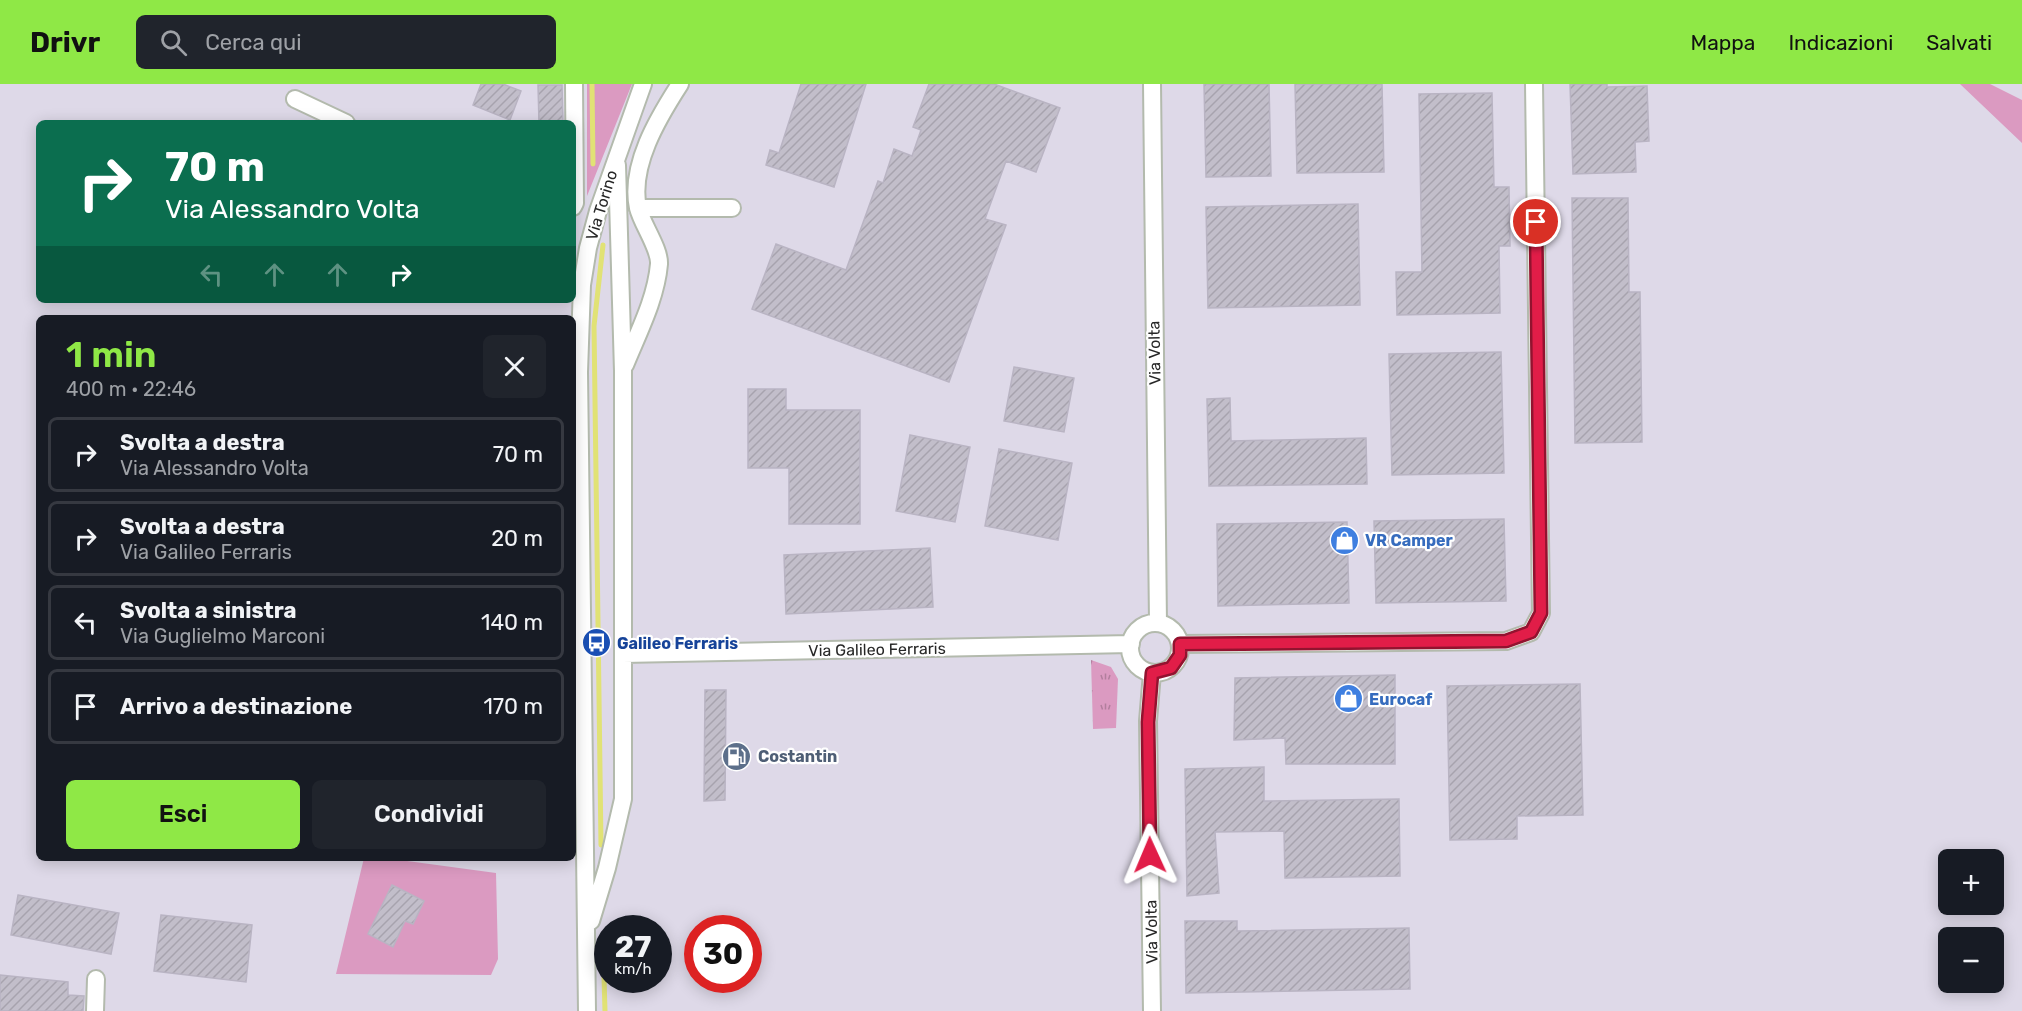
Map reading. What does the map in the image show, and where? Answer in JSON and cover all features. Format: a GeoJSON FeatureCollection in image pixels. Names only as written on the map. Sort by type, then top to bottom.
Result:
{"type":"FeatureCollection","features":[{"type":"Feature","properties":{"kind":"street"},"geometry":{"type":"LineString","coordinates":[[574,84],[574,120]]}},
{"type":"Feature","properties":{"kind":"street"},"geometry":{"type":"LineString","coordinates":[[623,371],[646,313],[659,262],[638,208],[638,174],[648,142],[680,84]]}},
{"type":"Feature","properties":{"kind":"street","name":"Via Volta"},"geometry":{"type":"LineString","coordinates":[[1152,84],[1158,623]]}},
{"type":"Feature","properties":{"kind":"street"},"geometry":{"type":"LineString","coordinates":[[1180,644],[1506,641],[1531,632],[1541,613],[1534,84]]}},
{"type":"Feature","properties":{"kind":"street","name":"Via Torino"},"geometry":{"type":"LineString","coordinates":[[587,1011],[579,372],[582,285],[598,211],[643,85]]}},
{"type":"Feature","properties":{"kind":"street"},"geometry":{"type":"LineString","coordinates":[[295,99],[340,120]]}},
{"type":"Feature","properties":{"kind":"street"},"geometry":{"type":"LineString","coordinates":[[586,936],[607,868],[623,799],[623,371],[616,157]]}},
{"type":"Feature","properties":{"kind":"street"},"geometry":{"type":"LineString","coordinates":[[638,208],[732,208]]}},
{"type":"Feature","properties":{"kind":"street"},"geometry":{"type":"LineString","coordinates":[[1158,623],[1175,632],[1180,644],[1180,655],[1171,668],[1152,673],[1141,669],[1135,663],[1131,644],[1139,628],[1158,623]]}},
{"type":"Feature","properties":{"kind":"street","name":"Via Galileo Ferraris"},"geometry":{"type":"LineString","coordinates":[[623,654],[1131,644]]}},
{"type":"Feature","properties":{"kind":"street","name":"Via Volta"},"geometry":{"type":"LineString","coordinates":[[1152,673],[1148,722],[1152,1011]]}},
{"type":"Feature","properties":{"kind":"street"},"geometry":{"type":"LineString","coordinates":[[94,1011],[96,979]]}},
{"type":"Feature","properties":{"kind":"green space"},"geometry":{"type":"Polygon","coordinates":[[[587,84],[632,84],[587,196],[587,84]]]}},
{"type":"Feature","properties":{"kind":"green space"},"geometry":{"type":"Polygon","coordinates":[[[1960,84],[1990,84],[2022,100],[2022,143],[1960,84]]]}},
{"type":"Feature","properties":{"kind":"green space"},"geometry":{"type":"Polygon","coordinates":[[[1091,660],[1111,667],[1118,679],[1116,728],[1093,729],[1091,660]]]}},
{"type":"Feature","properties":{"kind":"green space"},"geometry":{"type":"Polygon","coordinates":[[[363,861],[407,861],[496,873],[498,959],[491,975],[336,974],[363,861]]]}},
{"type":"Feature","properties":{"kind":"building"},"geometry":{"type":"Polygon","coordinates":[[[481,84],[503,84],[521,91],[510,120],[473,105],[481,84]]]}},
{"type":"Feature","properties":{"kind":"building"},"geometry":{"type":"Polygon","coordinates":[[[801,84],[866,84],[834,187],[766,165],[770,150],[779,153],[801,84]]]}},
{"type":"Feature","properties":{"kind":"building"},"geometry":{"type":"Polygon","coordinates":[[[929,84],[994,84],[1060,108],[1036,172],[1006,161],[985,219],[1006,225],[949,382],[752,309],[776,244],[846,270],[878,181],[883,183],[894,149],[912,156],[921,130],[913,127],[929,84]]]}},
{"type":"Feature","properties":{"kind":"building"},"geometry":{"type":"Polygon","coordinates":[[[1204,84],[1269,84],[1271,176],[1206,177],[1204,84]]]}},
{"type":"Feature","properties":{"kind":"building"},"geometry":{"type":"Polygon","coordinates":[[[1295,84],[1382,84],[1384,172],[1297,173],[1295,84]]]}},
{"type":"Feature","properties":{"kind":"building"},"geometry":{"type":"Polygon","coordinates":[[[1570,84],[1607,84],[1607,87],[1647,86],[1649,141],[1635,142],[1636,172],[1573,174],[1570,84]]]}},
{"type":"Feature","properties":{"kind":"building"},"geometry":{"type":"Polygon","coordinates":[[[538,85],[562,85],[563,120],[539,120],[538,85]]]}},
{"type":"Feature","properties":{"kind":"building"},"geometry":{"type":"Polygon","coordinates":[[[1492,93],[1494,187],[1509,187],[1510,246],[1499,246],[1500,313],[1397,315],[1396,272],[1422,272],[1419,94],[1492,93]]]}},
{"type":"Feature","properties":{"kind":"building"},"geometry":{"type":"Polygon","coordinates":[[[1572,198],[1628,198],[1629,292],[1640,292],[1642,442],[1575,443],[1572,198]]]}},
{"type":"Feature","properties":{"kind":"building"},"geometry":{"type":"Polygon","coordinates":[[[1358,204],[1360,305],[1208,308],[1206,207],[1358,204]]]}},
{"type":"Feature","properties":{"kind":"building"},"geometry":{"type":"Polygon","coordinates":[[[1501,352],[1504,473],[1392,475],[1389,354],[1501,352]]]}},
{"type":"Feature","properties":{"kind":"building"},"geometry":{"type":"Polygon","coordinates":[[[1014,367],[1074,378],[1064,432],[1004,421],[1014,367]]]}},
{"type":"Feature","properties":{"kind":"building"},"geometry":{"type":"Polygon","coordinates":[[[748,389],[786,389],[786,410],[860,410],[860,524],[789,524],[789,468],[748,468],[748,389]]]}},
{"type":"Feature","properties":{"kind":"building"},"geometry":{"type":"Polygon","coordinates":[[[1230,398],[1231,441],[1366,438],[1367,484],[1209,486],[1207,399],[1230,398]]]}},
{"type":"Feature","properties":{"kind":"building"},"geometry":{"type":"Polygon","coordinates":[[[910,435],[970,447],[955,522],[896,511],[910,435]]]}},
{"type":"Feature","properties":{"kind":"building"},"geometry":{"type":"Polygon","coordinates":[[[999,449],[1072,463],[1058,540],[985,526],[999,449]]]}},
{"type":"Feature","properties":{"kind":"building"},"geometry":{"type":"Polygon","coordinates":[[[1504,519],[1506,601],[1376,603],[1374,521],[1504,519]]]}},
{"type":"Feature","properties":{"kind":"building"},"geometry":{"type":"Polygon","coordinates":[[[1347,522],[1349,603],[1218,606],[1217,524],[1347,522]]]}},
{"type":"Feature","properties":{"kind":"building"},"geometry":{"type":"Polygon","coordinates":[[[930,548],[933,607],[786,614],[784,555],[930,548]]]}},
{"type":"Feature","properties":{"kind":"building"},"geometry":{"type":"Polygon","coordinates":[[[1395,675],[1395,764],[1286,764],[1285,738],[1234,740],[1235,678],[1395,675]]]}},
{"type":"Feature","properties":{"kind":"building"},"geometry":{"type":"Polygon","coordinates":[[[1580,684],[1583,815],[1517,816],[1517,839],[1450,840],[1447,686],[1580,684]]]}},
{"type":"Feature","properties":{"kind":"building"},"geometry":{"type":"Polygon","coordinates":[[[705,690],[726,690],[725,800],[704,801],[705,690]]]}},
{"type":"Feature","properties":{"kind":"building"},"geometry":{"type":"Polygon","coordinates":[[[1264,767],[1264,801],[1399,799],[1400,876],[1285,878],[1284,831],[1215,832],[1219,893],[1187,896],[1185,769],[1264,767]]]}},
{"type":"Feature","properties":{"kind":"building"},"geometry":{"type":"Polygon","coordinates":[[[392,885],[424,901],[413,924],[405,921],[393,947],[368,934],[392,885]]]}},
{"type":"Feature","properties":{"kind":"building"},"geometry":{"type":"Polygon","coordinates":[[[18,895],[119,913],[111,954],[11,935],[18,895]]]}},
{"type":"Feature","properties":{"kind":"building"},"geometry":{"type":"Polygon","coordinates":[[[161,915],[252,925],[246,982],[154,971],[161,915]]]}},
{"type":"Feature","properties":{"kind":"building"},"geometry":{"type":"Polygon","coordinates":[[[1185,921],[1237,921],[1237,931],[1409,928],[1410,989],[1186,993],[1185,921]]]}},
{"type":"Feature","properties":{"kind":"building"},"geometry":{"type":"Polygon","coordinates":[[[0,975],[68,982],[68,995],[84,996],[83,1011],[0,1011],[0,975]]]}},
{"type":"Feature","properties":{"kind":"waterway"},"geometry":{"type":"LineString","coordinates":[[592,84],[593,164]]}},
{"type":"Feature","properties":{"kind":"waterway"},"geometry":{"type":"LineString","coordinates":[[601,845],[594,326],[603,245]]}},
{"type":"Feature","properties":{"kind":"waterway"},"geometry":{"type":"LineString","coordinates":[[604,993],[605,1011]]}},
{"type":"Feature","properties":{"kind":"place","name":"VR Camper"},"geometry":{"type":"Point","coordinates":[1344,540]}},
{"type":"Feature","properties":{"kind":"place","name":"Galileo Ferraris"},"geometry":{"type":"Point","coordinates":[596,643]}},
{"type":"Feature","properties":{"kind":"place","name":"Eurocaf"},"geometry":{"type":"Point","coordinates":[1348,699]}},
{"type":"Feature","properties":{"kind":"place","name":"Costantin"},"geometry":{"type":"Point","coordinates":[737,756]}},
{"type":"Feature","properties":{"kind":"route"},"geometry":{"type":"LineString","coordinates":[[1150,855],[1148,722],[1152,673],[1163,672],[1171,668],[1180,655],[1180,644],[1506,641],[1531,632],[1541,613],[1536,222]]}}]}
